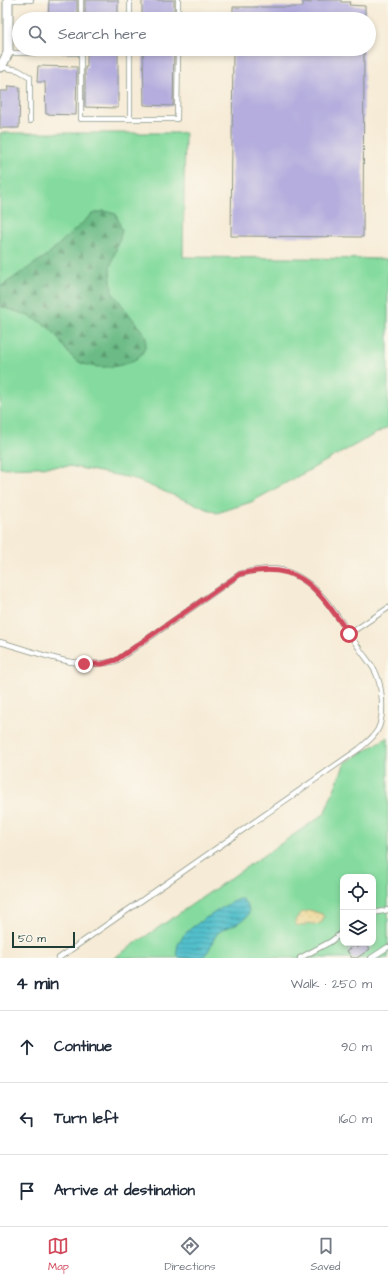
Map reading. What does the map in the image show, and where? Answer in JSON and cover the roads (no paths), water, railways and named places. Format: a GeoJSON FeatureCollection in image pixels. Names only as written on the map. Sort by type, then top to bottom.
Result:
{"type":"FeatureCollection","features":[{"type":"Feature","properties":{"kind":"street"},"geometry":{"type":"LineString","coordinates":[[0,67],[8,54],[8,0]]}},
{"type":"Feature","properties":{"kind":"lane"},"geometry":{"type":"LineString","coordinates":[[8,0],[31,0]]}},
{"type":"Feature","properties":{"kind":"lane"},"geometry":{"type":"LineString","coordinates":[[81,0],[81,12]]}},
{"type":"Feature","properties":{"kind":"lane"},"geometry":{"type":"LineString","coordinates":[[130,0],[130,12]]}},
{"type":"Feature","properties":{"kind":"lane"},"geometry":{"type":"LineString","coordinates":[[178,0],[178,12]]}},
{"type":"Feature","properties":{"kind":"lane"},"geometry":{"type":"LineString","coordinates":[[81,56],[81,120],[177,119],[178,56]]}},
{"type":"Feature","properties":{"kind":"lane"},"geometry":{"type":"LineString","coordinates":[[130,56],[130,119]]}},
{"type":"Feature","properties":{"kind":"lane"},"geometry":{"type":"LineString","coordinates":[[0,67],[18,70],[30,77],[30,121]]}},
{"type":"Feature","properties":{"kind":"lane"},"geometry":{"type":"LineString","coordinates":[[0,642],[78,663],[102,664],[116,660],[240,574],[259,569],[278,569],[294,574],[310,584],[326,602],[376,673],[381,697],[380,724],[375,735],[359,749],[59,958]]}},
{"type":"Feature","properties":{"kind":"lane"},"geometry":{"type":"LineString","coordinates":[[349,634],[388,608]]}},
{"type":"Feature","properties":{"kind":"lane"},"geometry":{"type":"LineString","coordinates":[[376,912],[388,910]]}},
{"type":"Feature","properties":{"kind":"lane"},"geometry":{"type":"LineString","coordinates":[[300,958],[330,942],[340,934]]}},
{"type":"Feature","properties":{"kind":"lane"},"geometry":{"type":"LineString","coordinates":[[371,958],[388,947]]}},
{"type":"Feature","properties":{"kind":"water"},"geometry":{"type":"Polygon","coordinates":[[[242,899],[248,907],[249,913],[246,918],[241,922],[220,931],[216,935],[206,954],[200,958],[179,958],[177,951],[178,944],[188,931],[223,907],[242,899]]]}}]}
